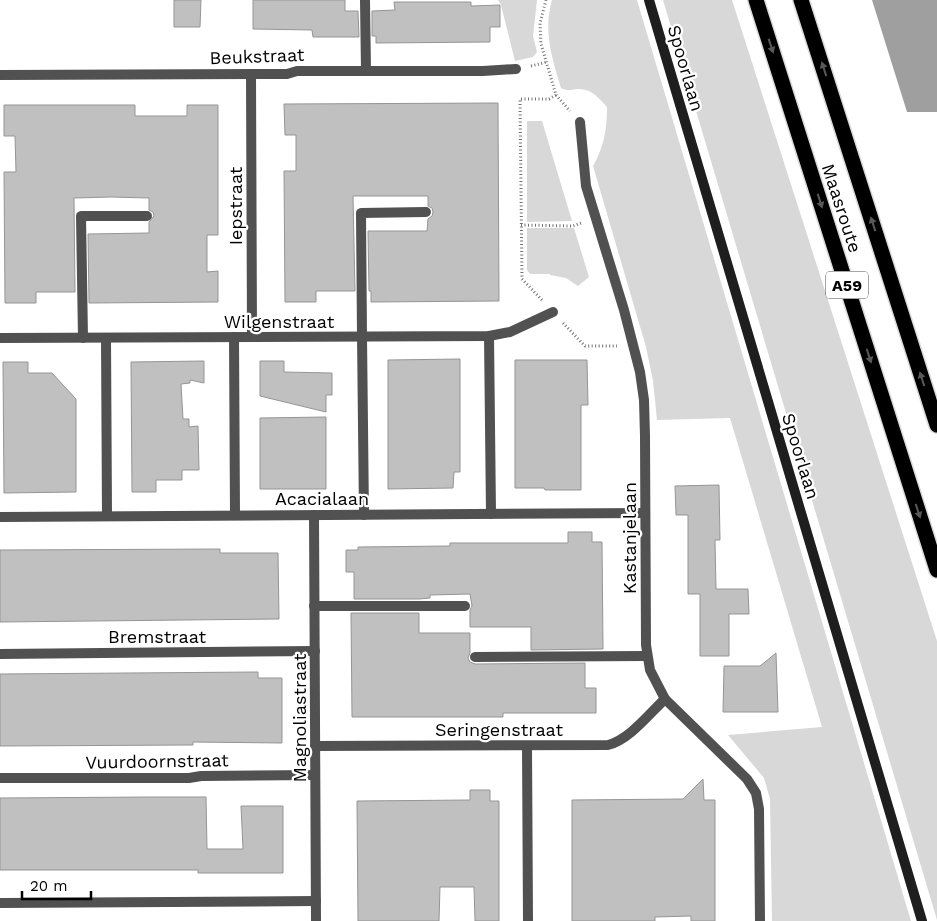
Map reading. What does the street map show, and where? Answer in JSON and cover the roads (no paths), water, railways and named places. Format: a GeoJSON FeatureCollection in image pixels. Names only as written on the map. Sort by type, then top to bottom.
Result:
{"type":"FeatureCollection","features":[{"type":"Feature","properties":{"kind":"highway","name":"Maasroute"},"geometry":{"type":"LineString","coordinates":[[756,0],[937,570]]}},
{"type":"Feature","properties":{"kind":"highway","name":"Maasroute"},"geometry":{"type":"LineString","coordinates":[[802,0],[937,425]]}},
{"type":"Feature","properties":{"kind":"main road","name":"Spoorlaan"},"geometry":{"type":"LineString","coordinates":[[649,0],[922,921]]}},
{"type":"Feature","properties":{"kind":"street"},"geometry":{"type":"LineString","coordinates":[[365,0],[366,71]]}},
{"type":"Feature","properties":{"kind":"street","name":"Beukstraat"},"geometry":{"type":"LineString","coordinates":[[0,75],[286,74],[297,71],[483,71],[516,69]]}},
{"type":"Feature","properties":{"kind":"street","name":"Iepstraat"},"geometry":{"type":"LineString","coordinates":[[251,74],[252,337]]}},
{"type":"Feature","properties":{"kind":"street","name":"Kastanjelaan"},"geometry":{"type":"LineString","coordinates":[[580,122],[586,186],[634,347],[644,400],[647,656],[654,680],[665,699],[747,779],[756,792],[759,809],[760,921]]}},
{"type":"Feature","properties":{"kind":"street"},"geometry":{"type":"LineString","coordinates":[[364,514],[361,213],[426,212]]}},
{"type":"Feature","properties":{"kind":"street"},"geometry":{"type":"LineString","coordinates":[[83,338],[81,216],[146,216]]}},
{"type":"Feature","properties":{"kind":"street","name":"Wilgenstraat"},"geometry":{"type":"LineString","coordinates":[[0,338],[489,336],[510,332],[553,312]]}},
{"type":"Feature","properties":{"kind":"street"},"geometry":{"type":"LineString","coordinates":[[489,336],[491,514]]}},
{"type":"Feature","properties":{"kind":"street"},"geometry":{"type":"LineString","coordinates":[[234,337],[235,515]]}},
{"type":"Feature","properties":{"kind":"street"},"geometry":{"type":"LineString","coordinates":[[106,338],[107,516]]}},
{"type":"Feature","properties":{"kind":"street","name":"Acacialaan"},"geometry":{"type":"LineString","coordinates":[[0,517],[644,513]]}},
{"type":"Feature","properties":{"kind":"street","name":"Magnoliastraat"},"geometry":{"type":"LineString","coordinates":[[314,515],[316,921]]}},
{"type":"Feature","properties":{"kind":"street"},"geometry":{"type":"LineString","coordinates":[[314,606],[465,606]]}},
{"type":"Feature","properties":{"kind":"street","name":"Bremstraat"},"geometry":{"type":"LineString","coordinates":[[0,654],[315,651]]}},
{"type":"Feature","properties":{"kind":"street"},"geometry":{"type":"LineString","coordinates":[[475,657],[647,656]]}},
{"type":"Feature","properties":{"kind":"street","name":"Seringenstraat"},"geometry":{"type":"LineString","coordinates":[[315,746],[608,745],[618,743],[665,699]]}},
{"type":"Feature","properties":{"kind":"street"},"geometry":{"type":"LineString","coordinates":[[527,746],[528,921]]}},
{"type":"Feature","properties":{"kind":"street","name":"Vuurdoornstraat"},"geometry":{"type":"LineString","coordinates":[[0,778],[179,778],[315,775]]}},
{"type":"Feature","properties":{"kind":"street"},"geometry":{"type":"LineString","coordinates":[[0,903],[316,901]]}}]}
